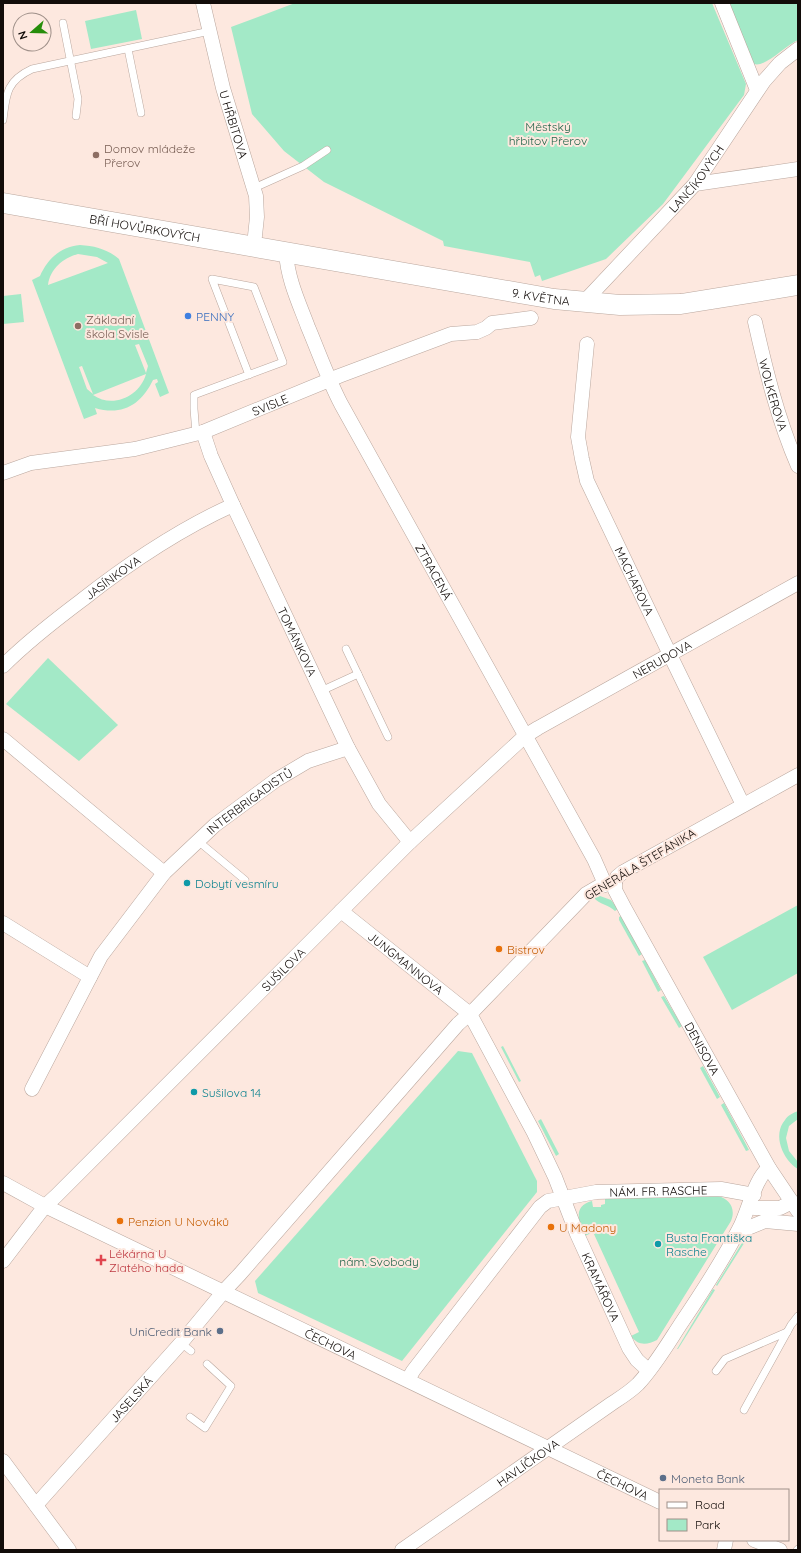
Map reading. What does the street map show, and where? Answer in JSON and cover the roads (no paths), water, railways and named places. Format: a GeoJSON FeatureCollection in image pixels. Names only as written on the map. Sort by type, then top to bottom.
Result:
{"type":"FeatureCollection","features":[{"type":"Feature","properties":{"kind":"main road","name":"BŘÍ HOVŮRKOVÝCH"},"geometry":{"type":"LineString","coordinates":[[3,202],[286,251]]}},
{"type":"Feature","properties":{"kind":"main road","name":"9. KVĚTNA"},"geometry":{"type":"LineString","coordinates":[[286,251],[554,299],[620,305],[681,304],[798,285]]}},
{"type":"Feature","properties":{"kind":"street","name":"U HŘBITOVA"},"geometry":{"type":"LineString","coordinates":[[203,3],[223,88],[254,188],[257,211],[254,245]]}},
{"type":"Feature","properties":{"kind":"street"},"geometry":{"type":"LineString","coordinates":[[722,3],[757,90]]}},
{"type":"Feature","properties":{"kind":"street","name":"LANČÍKOVÝCH"},"geometry":{"type":"LineString","coordinates":[[584,302],[695,184],[757,90],[772,72],[798,49]]}},
{"type":"Feature","properties":{"kind":"street"},"geometry":{"type":"LineString","coordinates":[[695,184],[798,169]]}},
{"type":"Feature","properties":{"kind":"street","name":"ZTRACENÁ"},"geometry":{"type":"LineString","coordinates":[[286,251],[289,272],[295,293],[329,381],[525,736],[594,859],[610,883]]}},
{"type":"Feature","properties":{"kind":"street","name":"SVISLE"},"geometry":{"type":"LineString","coordinates":[[3,473],[30,463],[135,449],[200,433],[451,334],[478,332],[492,323],[531,318]]}},
{"type":"Feature","properties":{"kind":"street","name":"WOLKEROVA"},"geometry":{"type":"LineString","coordinates":[[755,322],[770,385],[789,445],[798,466]]}},
{"type":"Feature","properties":{"kind":"street","name":"MACHAROVA"},"geometry":{"type":"LineString","coordinates":[[587,344],[578,437],[587,481],[743,804]]}},
{"type":"Feature","properties":{"kind":"street","name":"TOMÁNKOVA"},"geometry":{"type":"LineString","coordinates":[[200,433],[348,748],[379,804],[410,842]]}},
{"type":"Feature","properties":{"kind":"street","name":"JASÍNKOVA"},"geometry":{"type":"LineString","coordinates":[[3,666],[46,628],[114,575],[176,534],[233,505]]}},
{"type":"Feature","properties":{"kind":"street","name":"NERUDOVA"},"geometry":{"type":"LineString","coordinates":[[525,736],[798,582]]}},
{"type":"Feature","properties":{"kind":"street","name":"SUŠILOVA"},"geometry":{"type":"LineString","coordinates":[[3,1261],[46,1206],[410,842],[525,736]]}},
{"type":"Feature","properties":{"kind":"street"},"geometry":{"type":"LineString","coordinates":[[3,739],[164,873]]}},
{"type":"Feature","properties":{"kind":"street","name":"INTERBRIGADISTŮ"},"geometry":{"type":"LineString","coordinates":[[32,1088],[101,956],[164,873],[215,825],[276,780],[308,761],[348,748]]}},
{"type":"Feature","properties":{"kind":"street","name":"GENERÁLA ŠTEFÁNIKA"},"geometry":{"type":"LineString","coordinates":[[470,1014],[586,894],[610,883],[623,872],[743,804],[798,775]]}},
{"type":"Feature","properties":{"kind":"street","name":"DENISOVA"},"geometry":{"type":"LineString","coordinates":[[610,883],[769,1168],[795,1206]]}},
{"type":"Feature","properties":{"kind":"street","name":"JUNGMANNOVA"},"geometry":{"type":"LineString","coordinates":[[341,911],[470,1014]]}},
{"type":"Feature","properties":{"kind":"street"},"geometry":{"type":"LineString","coordinates":[[3,924],[90,977]]}},
{"type":"Feature","properties":{"kind":"street"},"geometry":{"type":"LineString","coordinates":[[224,1291],[458,1024],[470,1014],[534,1133],[556,1177],[563,1198],[548,1201],[540,1207],[413,1371],[408,1380]]}},
{"type":"Feature","properties":{"kind":"street"},"geometry":{"type":"LineString","coordinates":[[648,1370],[693,1306],[738,1232],[761,1175],[769,1168]]}},
{"type":"Feature","properties":{"kind":"street","name":"ČECHOVA"},"geometry":{"type":"LineString","coordinates":[[3,1183],[46,1206],[659,1502]]}},
{"type":"Feature","properties":{"kind":"street","name":"NÁM. FR. RASCHE"},"geometry":{"type":"LineString","coordinates":[[563,1198],[596,1192],[721,1189],[751,1201],[754,1208],[780,1208],[795,1206]]}},
{"type":"Feature","properties":{"kind":"street","name":"KRAMÁŘOVA"},"geometry":{"type":"LineString","coordinates":[[563,1198],[577,1234],[629,1348],[637,1360],[648,1370]]}},
{"type":"Feature","properties":{"kind":"street"},"geometry":{"type":"LineString","coordinates":[[738,1232],[766,1221],[798,1224]]}},
{"type":"Feature","properties":{"kind":"street","name":"JASELSKÁ"},"geometry":{"type":"LineString","coordinates":[[36,1505],[186,1347],[224,1291]]}},
{"type":"Feature","properties":{"kind":"street","name":"HAVLÍČKOVA"},"geometry":{"type":"LineString","coordinates":[[402,1550],[634,1388],[648,1370]]}},
{"type":"Feature","properties":{"kind":"street"},"geometry":{"type":"LineString","coordinates":[[3,1461],[69,1550]]}},
{"type":"Feature","properties":{"kind":"street"},"geometry":{"type":"LineString","coordinates":[[763,1542],[780,1550]]}},
{"type":"Feature","properties":{"kind":"lane"},"geometry":{"type":"LineString","coordinates":[[63,23],[78,99],[76,116]]}},
{"type":"Feature","properties":{"kind":"lane"},"geometry":{"type":"LineString","coordinates":[[3,120],[8,90],[16,78],[32,70],[210,31]]}},
{"type":"Feature","properties":{"kind":"lane"},"geometry":{"type":"LineString","coordinates":[[128,49],[141,113]]}},
{"type":"Feature","properties":{"kind":"lane"},"geometry":{"type":"LineString","coordinates":[[254,188],[303,166],[327,150]]}},
{"type":"Feature","properties":{"kind":"lane"},"geometry":{"type":"LineString","coordinates":[[200,433],[194,409],[194,395],[249,375],[283,362],[254,287],[212,278],[249,375]]}},
{"type":"Feature","properties":{"kind":"lane"},"geometry":{"type":"LineString","coordinates":[[346,649],[388,737]]}},
{"type":"Feature","properties":{"kind":"lane"},"geometry":{"type":"LineString","coordinates":[[321,691],[358,674]]}},
{"type":"Feature","properties":{"kind":"lane"},"geometry":{"type":"LineString","coordinates":[[198,841],[245,880]]}},
{"type":"Feature","properties":{"kind":"lane"},"geometry":{"type":"LineString","coordinates":[[744,1410],[798,1316]]}},
{"type":"Feature","properties":{"kind":"lane"},"geometry":{"type":"LineString","coordinates":[[716,1371],[725,1359],[788,1332]]}},
{"type":"Feature","properties":{"kind":"lane"},"geometry":{"type":"LineString","coordinates":[[190,1417],[204,1428],[231,1386],[207,1364]]}},
{"type":"Feature","properties":{"kind":"place","name":"Domov mládeže Přerov"},"geometry":{"type":"Point","coordinates":[96,155]}},
{"type":"Feature","properties":{"kind":"place","name":"PENNY"},"geometry":{"type":"Point","coordinates":[188,316]}},
{"type":"Feature","properties":{"kind":"place","name":"Základní škola Svisle"},"geometry":{"type":"Point","coordinates":[78,326]}},
{"type":"Feature","properties":{"kind":"place","name":"Dobytí vesmíru"},"geometry":{"type":"Point","coordinates":[187,883]}},
{"type":"Feature","properties":{"kind":"place","name":"Bistrov"},"geometry":{"type":"Point","coordinates":[499,949]}},
{"type":"Feature","properties":{"kind":"place","name":"Sušilova 14"},"geometry":{"type":"Point","coordinates":[194,1092]}},
{"type":"Feature","properties":{"kind":"place","name":"Penzion U Nováků"},"geometry":{"type":"Point","coordinates":[120,1221]}},
{"type":"Feature","properties":{"kind":"place","name":"U Madony"},"geometry":{"type":"Point","coordinates":[551,1227]}},
{"type":"Feature","properties":{"kind":"place","name":"Busta Františka Rasche"},"geometry":{"type":"Point","coordinates":[658,1244]}},
{"type":"Feature","properties":{"kind":"place","name":"Lékárna U Zlatého hada"},"geometry":{"type":"Point","coordinates":[101,1260]}},
{"type":"Feature","properties":{"kind":"place","name":"UniCredit Bank"},"geometry":{"type":"Point","coordinates":[220,1331]}},
{"type":"Feature","properties":{"kind":"place","name":"Moneta Bank"},"geometry":{"type":"Point","coordinates":[663,1478]}},
{"type":"Feature","properties":{"kind":"park label","name":"Městský hřbitov Přerov"},"geometry":{"type":"Point","coordinates":[548,133]}},
{"type":"Feature","properties":{"kind":"park label","name":"nám. Svobody"},"geometry":{"type":"Point","coordinates":[379,1261]}}]}
